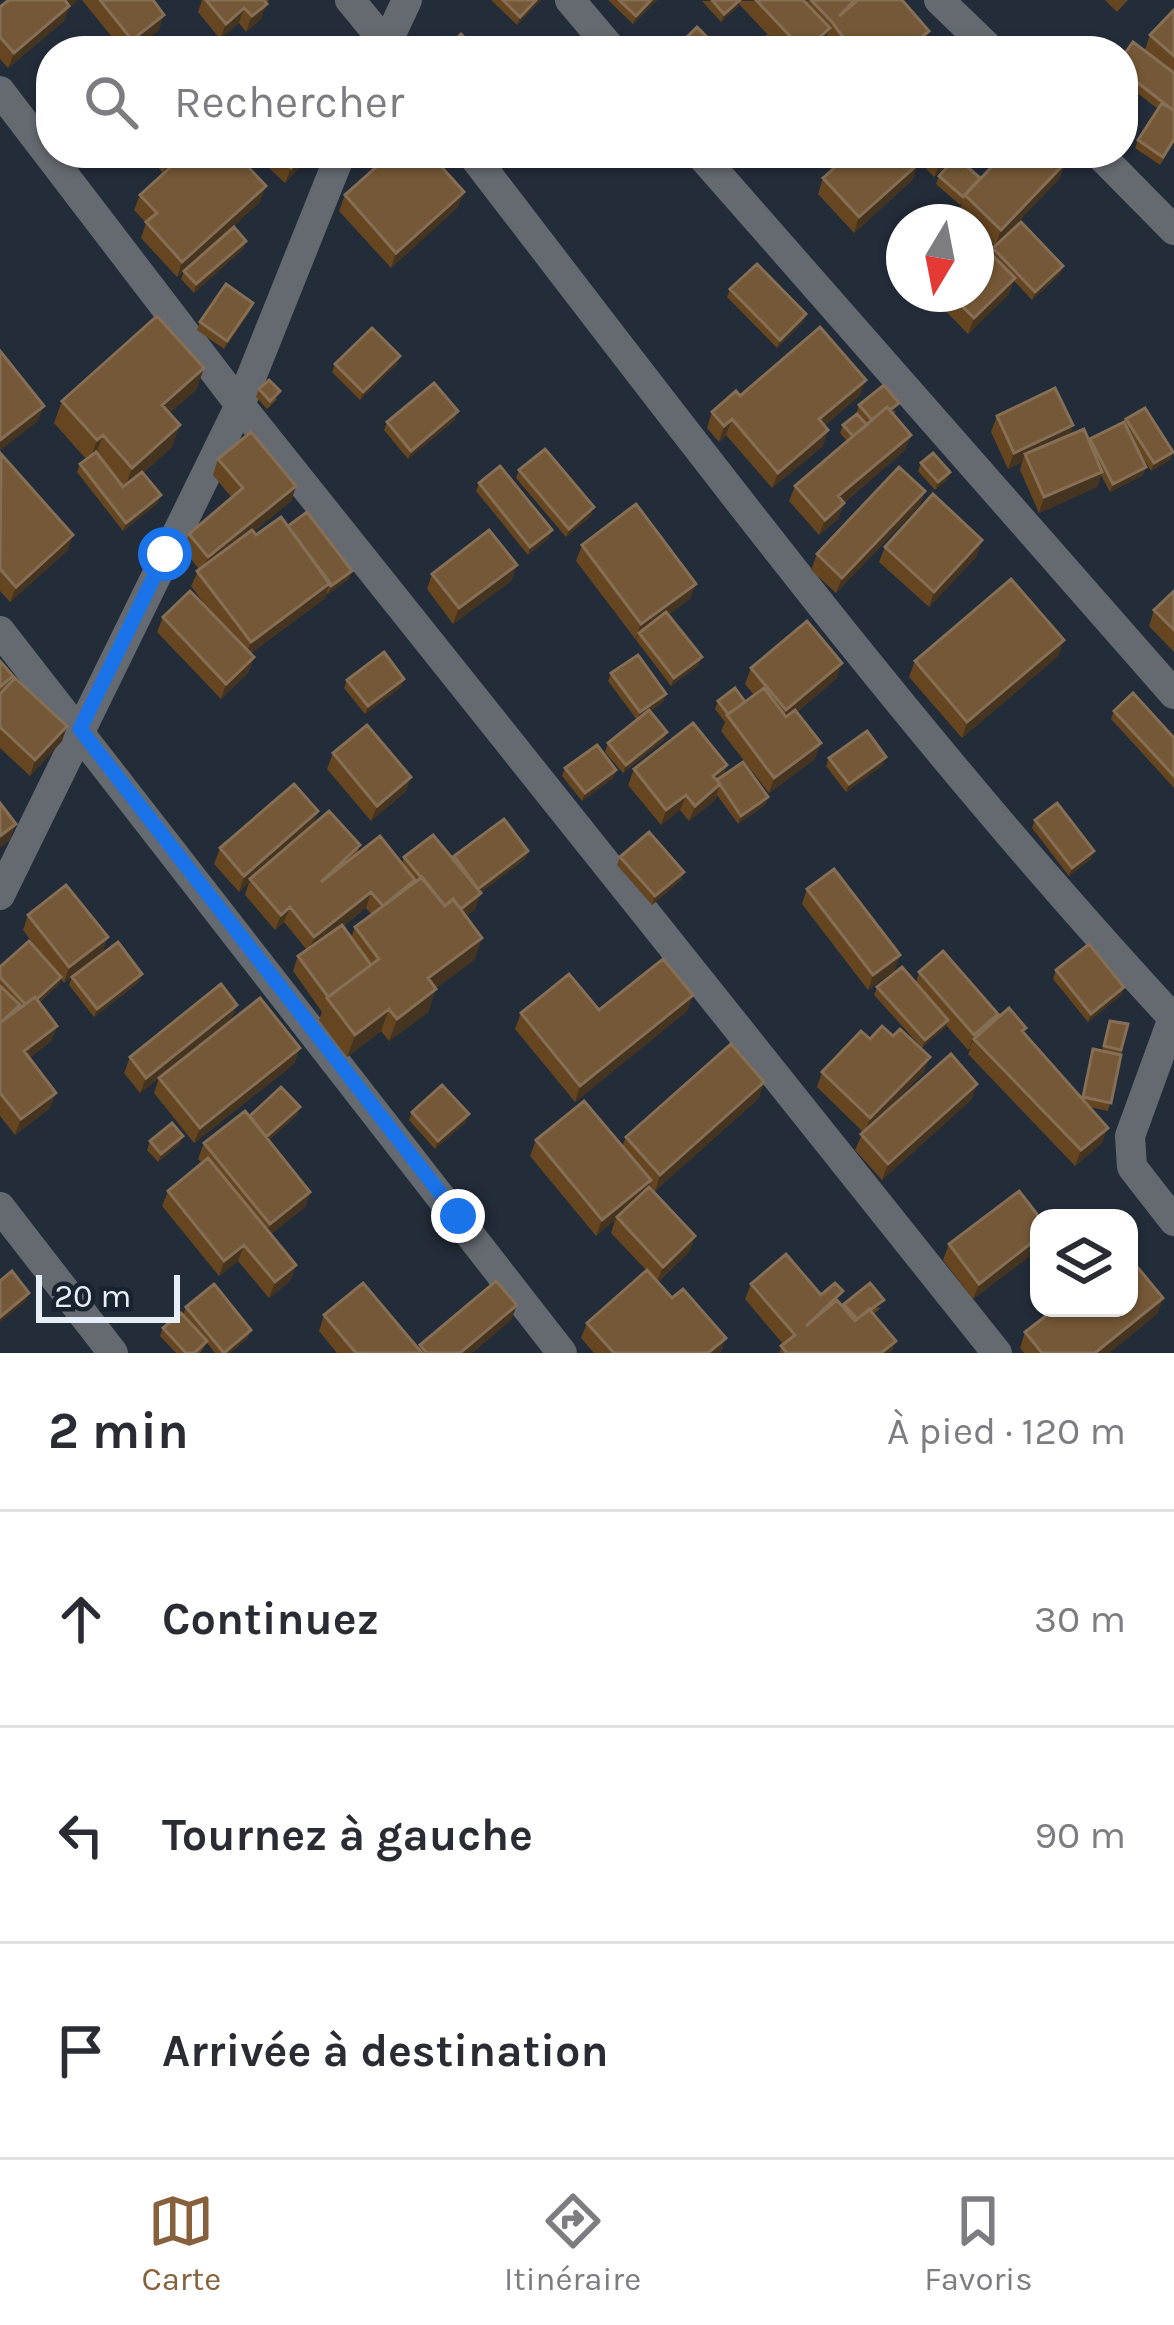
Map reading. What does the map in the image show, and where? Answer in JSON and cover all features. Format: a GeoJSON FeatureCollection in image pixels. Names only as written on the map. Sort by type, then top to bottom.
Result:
{"type":"FeatureCollection","features":[{"type":"Feature","properties":{"kind":"street"},"geometry":{"type":"LineString","coordinates":[[350,0],[378,36]]}},
{"type":"Feature","properties":{"kind":"street"},"geometry":{"type":"LineString","coordinates":[[392,36],[407,0]]}},
{"type":"Feature","properties":{"kind":"street"},"geometry":{"type":"LineString","coordinates":[[570,0],[600,36]]}},
{"type":"Feature","properties":{"kind":"street"},"geometry":{"type":"LineString","coordinates":[[939,0],[976,36]]}},
{"type":"Feature","properties":{"kind":"street"},"geometry":{"type":"LineString","coordinates":[[0,91],[36,138]]}},
{"type":"Feature","properties":{"kind":"street"},"geometry":{"type":"LineString","coordinates":[[59,168],[240,405],[997,1353]]}},
{"type":"Feature","properties":{"kind":"street"},"geometry":{"type":"LineString","coordinates":[[0,895],[240,405],[335,168]]}},
{"type":"Feature","properties":{"kind":"street"},"geometry":{"type":"LineString","coordinates":[[483,168],[792,571],[1095,934],[1173,1016],[1130,1136],[1132,1167],[1174,1221]]}},
{"type":"Feature","properties":{"kind":"street"},"geometry":{"type":"LineString","coordinates":[[712,168],[1174,694]]}},
{"type":"Feature","properties":{"kind":"street"},"geometry":{"type":"LineString","coordinates":[[1113,168],[1174,230]]}},
{"type":"Feature","properties":{"kind":"street"},"geometry":{"type":"LineString","coordinates":[[0,631],[562,1353]]}},
{"type":"Feature","properties":{"kind":"street"},"geometry":{"type":"LineString","coordinates":[[0,1208],[113,1353]]}},
{"type":"Feature","properties":{"kind":"building"},"geometry":{"type":"Polygon","coordinates":[[[9,0],[65,0],[69,6],[14,53],[0,37],[0,7],[9,0]]]}},
{"type":"Feature","properties":{"kind":"building"},"geometry":{"type":"Polygon","coordinates":[[[100,0],[153,0],[164,15],[137,36],[129,36],[100,0]]]}},
{"type":"Feature","properties":{"kind":"building"},"geometry":{"type":"Polygon","coordinates":[[[206,0],[264,0],[267,4],[252,16],[244,8],[226,24],[206,0]]]}},
{"type":"Feature","properties":{"kind":"building"},"geometry":{"type":"Polygon","coordinates":[[[503,0],[536,0],[520,17],[503,0]]]}},
{"type":"Feature","properties":{"kind":"building"},"geometry":{"type":"Polygon","coordinates":[[[619,0],[651,0],[636,16],[619,0]]]}},
{"type":"Feature","properties":{"kind":"building"},"geometry":{"type":"Polygon","coordinates":[[[712,0],[740,0],[724,14],[712,0]]]}},
{"type":"Feature","properties":{"kind":"building"},"geometry":{"type":"Polygon","coordinates":[[[756,0],[803,0],[830,28],[821,36],[790,36],[756,0]]]}},
{"type":"Feature","properties":{"kind":"building"},"geometry":{"type":"Polygon","coordinates":[[[811,0],[855,0],[839,16],[858,0],[902,0],[929,31],[923,36],[842,36],[811,0]]]}},
{"type":"Feature","properties":{"kind":"building"},"geometry":{"type":"Polygon","coordinates":[[[1174,10],[1174,56],[1150,35],[1174,10]]]}},
{"type":"Feature","properties":{"kind":"building"},"geometry":{"type":"Polygon","coordinates":[[[1138,46],[1174,73],[1174,111],[1138,83],[1138,46]]]}},
{"type":"Feature","properties":{"kind":"building"},"geometry":{"type":"Polygon","coordinates":[[[1162,103],[1174,111],[1174,139],[1163,157],[1138,140],[1162,103]]]}},
{"type":"Feature","properties":{"kind":"building"},"geometry":{"type":"Polygon","coordinates":[[[170,168],[249,168],[266,186],[182,262],[146,222],[157,213],[140,195],[170,168]]]}},
{"type":"Feature","properties":{"kind":"building"},"geometry":{"type":"Polygon","coordinates":[[[375,168],[442,168],[464,192],[396,253],[345,195],[375,168]]]}},
{"type":"Feature","properties":{"kind":"building"},"geometry":{"type":"Polygon","coordinates":[[[834,168],[914,168],[859,217],[823,178],[834,168]]]}},
{"type":"Feature","properties":{"kind":"building"},"geometry":{"type":"Polygon","coordinates":[[[946,168],[969,168],[980,178],[963,197],[939,176],[946,168]]]}},
{"type":"Feature","properties":{"kind":"building"},"geometry":{"type":"Polygon","coordinates":[[[991,168],[1060,168],[1001,230],[994,223],[994,204],[974,204],[965,195],[991,168]]]}},
{"type":"Feature","properties":{"kind":"building"},"geometry":{"type":"Polygon","coordinates":[[[1021,222],[1063,266],[1035,292],[994,247],[1021,222]]]}},
{"type":"Feature","properties":{"kind":"building"},"geometry":{"type":"Polygon","coordinates":[[[234,227],[246,241],[196,284],[184,271],[234,227]]]}},
{"type":"Feature","properties":{"kind":"building"},"geometry":{"type":"Polygon","coordinates":[[[994,257],[1015,278],[994,298],[994,257]]]}},
{"type":"Feature","properties":{"kind":"building"},"geometry":{"type":"Polygon","coordinates":[[[757,264],[806,314],[780,340],[730,289],[757,264]]]}},
{"type":"Feature","properties":{"kind":"building"},"geometry":{"type":"Polygon","coordinates":[[[226,284],[253,303],[227,341],[200,322],[226,284]]]}},
{"type":"Feature","properties":{"kind":"building"},"geometry":{"type":"Polygon","coordinates":[[[157,316],[204,368],[162,405],[180,425],[132,468],[103,435],[97,440],[62,401],[157,316]]]}},
{"type":"Feature","properties":{"kind":"building"},"geometry":{"type":"Polygon","coordinates":[[[820,327],[866,380],[819,419],[828,430],[778,473],[732,419],[724,426],[712,412],[736,391],[740,396],[820,327]]]}},
{"type":"Feature","properties":{"kind":"building"},"geometry":{"type":"Polygon","coordinates":[[[372,328],[400,356],[363,392],[335,364],[372,328]]]}},
{"type":"Feature","properties":{"kind":"building"},"geometry":{"type":"Polygon","coordinates":[[[0,351],[44,406],[0,440],[0,351]]]}},
{"type":"Feature","properties":{"kind":"building"},"geometry":{"type":"Polygon","coordinates":[[[269,380],[280,391],[270,401],[259,389],[269,380]]]}},
{"type":"Feature","properties":{"kind":"building"},"geometry":{"type":"Polygon","coordinates":[[[434,383],[458,411],[411,451],[387,422],[434,383]]]}},
{"type":"Feature","properties":{"kind":"building"},"geometry":{"type":"Polygon","coordinates":[[[884,385],[899,403],[872,420],[859,405],[884,385]]]}},
{"type":"Feature","properties":{"kind":"building"},"geometry":{"type":"Polygon","coordinates":[[[1055,388],[1073,425],[1014,453],[997,416],[1055,388]]]}},
{"type":"Feature","properties":{"kind":"building"},"geometry":{"type":"Polygon","coordinates":[[[887,407],[911,435],[838,496],[844,503],[825,520],[795,486],[887,407]]]}},
{"type":"Feature","properties":{"kind":"building"},"geometry":{"type":"Polygon","coordinates":[[[1145,408],[1173,452],[1154,463],[1126,419],[1145,408]]]}},
{"type":"Feature","properties":{"kind":"building"},"geometry":{"type":"Polygon","coordinates":[[[857,414],[867,425],[853,436],[843,425],[857,414]]]}},
{"type":"Feature","properties":{"kind":"building"},"geometry":{"type":"Polygon","coordinates":[[[1124,422],[1146,467],[1113,484],[1090,439],[1124,422]]]}},
{"type":"Feature","properties":{"kind":"building"},"geometry":{"type":"Polygon","coordinates":[[[1084,429],[1102,472],[1044,497],[1025,454],[1084,429]]]}},
{"type":"Feature","properties":{"kind":"building"},"geometry":{"type":"Polygon","coordinates":[[[251,432],[296,486],[208,557],[189,534],[243,488],[218,459],[251,432]]]}},
{"type":"Feature","properties":{"kind":"building"},"geometry":{"type":"Polygon","coordinates":[[[545,449],[594,507],[569,529],[519,470],[545,449]]]}},
{"type":"Feature","properties":{"kind":"building"},"geometry":{"type":"Polygon","coordinates":[[[96,452],[123,487],[142,472],[161,495],[126,523],[80,464],[96,452]]]}},
{"type":"Feature","properties":{"kind":"building"},"geometry":{"type":"Polygon","coordinates":[[[933,453],[950,472],[938,482],[921,463],[933,453]]]}},
{"type":"Feature","properties":{"kind":"building"},"geometry":{"type":"Polygon","coordinates":[[[1,454],[73,535],[16,587],[0,569],[1,454]]]}},
{"type":"Feature","properties":{"kind":"building"},"geometry":{"type":"Polygon","coordinates":[[[500,466],[552,530],[530,547],[479,483],[500,466]]]}},
{"type":"Feature","properties":{"kind":"building"},"geometry":{"type":"Polygon","coordinates":[[[899,467],[925,491],[842,578],[817,554],[899,467]]]}},
{"type":"Feature","properties":{"kind":"building"},"geometry":{"type":"Polygon","coordinates":[[[933,494],[982,540],[934,592],[885,547],[933,494]]]}},
{"type":"Feature","properties":{"kind":"building"},"geometry":{"type":"Polygon","coordinates":[[[636,504],[696,584],[641,624],[582,545],[636,504]]]}},
{"type":"Feature","properties":{"kind":"building"},"geometry":{"type":"Polygon","coordinates":[[[307,512],[352,571],[331,586],[288,526],[307,512]]]}},
{"type":"Feature","properties":{"kind":"building"},"geometry":{"type":"Polygon","coordinates":[[[281,517],[330,583],[251,642],[197,571],[252,530],[256,535],[281,517]]]}},
{"type":"Feature","properties":{"kind":"building"},"geometry":{"type":"Polygon","coordinates":[[[489,530],[517,565],[459,608],[432,574],[489,530]]]}},
{"type":"Feature","properties":{"kind":"building"},"geometry":{"type":"Polygon","coordinates":[[[1011,579],[1064,640],[967,722],[915,661],[1011,579]]]}},
{"type":"Feature","properties":{"kind":"building"},"geometry":{"type":"Polygon","coordinates":[[[190,591],[254,657],[226,684],[163,617],[190,591]]]}},
{"type":"Feature","properties":{"kind":"building"},"geometry":{"type":"Polygon","coordinates":[[[1174,591],[1174,630],[1154,610],[1174,591]]]}},
{"type":"Feature","properties":{"kind":"building"},"geometry":{"type":"Polygon","coordinates":[[[666,612],[702,657],[674,678],[639,633],[666,612]]]}},
{"type":"Feature","properties":{"kind":"building"},"geometry":{"type":"Polygon","coordinates":[[[807,621],[842,663],[786,710],[751,668],[807,621]]]}},
{"type":"Feature","properties":{"kind":"building"},"geometry":{"type":"Polygon","coordinates":[[[384,652],[404,679],[368,706],[347,680],[384,652]]]}},
{"type":"Feature","properties":{"kind":"building"},"geometry":{"type":"Polygon","coordinates":[[[638,655],[666,694],[640,712],[611,673],[638,655]]]}},
{"type":"Feature","properties":{"kind":"building"},"geometry":{"type":"Polygon","coordinates":[[[0,661],[13,676],[0,687],[0,661]]]}},
{"type":"Feature","properties":{"kind":"building"},"geometry":{"type":"Polygon","coordinates":[[[15,678],[67,726],[35,760],[0,727],[0,694],[15,678]]]}},
{"type":"Feature","properties":{"kind":"building"},"geometry":{"type":"Polygon","coordinates":[[[735,688],[745,702],[728,714],[718,701],[735,688]]]}},
{"type":"Feature","properties":{"kind":"building"},"geometry":{"type":"Polygon","coordinates":[[[764,688],[786,717],[795,710],[821,743],[774,778],[727,715],[764,688]]]}},
{"type":"Feature","properties":{"kind":"building"},"geometry":{"type":"Polygon","coordinates":[[[1133,693],[1174,738],[1174,776],[1114,711],[1133,693]]]}},
{"type":"Feature","properties":{"kind":"building"},"geometry":{"type":"Polygon","coordinates":[[[649,710],[667,732],[626,765],[608,743],[649,710]]]}},
{"type":"Feature","properties":{"kind":"building"},"geometry":{"type":"Polygon","coordinates":[[[693,723],[727,765],[713,776],[720,784],[695,806],[686,795],[666,810],[634,769],[693,723]]]}},
{"type":"Feature","properties":{"kind":"building"},"geometry":{"type":"Polygon","coordinates":[[[367,725],[411,777],[377,806],[333,753],[367,725]]]}},
{"type":"Feature","properties":{"kind":"building"},"geometry":{"type":"Polygon","coordinates":[[[867,731],[886,757],[849,784],[829,758],[867,731]]]}},
{"type":"Feature","properties":{"kind":"building"},"geometry":{"type":"Polygon","coordinates":[[[597,745],[616,770],[585,793],[565,768],[597,745]]]}},
{"type":"Feature","properties":{"kind":"building"},"geometry":{"type":"Polygon","coordinates":[[[743,762],[768,797],[741,816],[717,780],[743,762]]]}},
{"type":"Feature","properties":{"kind":"building"},"geometry":{"type":"Polygon","coordinates":[[[294,784],[318,811],[244,876],[220,848],[294,784]]]}},
{"type":"Feature","properties":{"kind":"building"},"geometry":{"type":"Polygon","coordinates":[[[0,803],[16,824],[0,836],[0,803]]]}},
{"type":"Feature","properties":{"kind":"building"},"geometry":{"type":"Polygon","coordinates":[[[1057,803],[1094,851],[1072,868],[1035,820],[1057,803]]]}},
{"type":"Feature","properties":{"kind":"building"},"geometry":{"type":"Polygon","coordinates":[[[329,811],[360,845],[321,882],[380,836],[415,880],[383,906],[371,892],[314,937],[290,907],[281,915],[250,879],[329,811]]]}},
{"type":"Feature","properties":{"kind":"building"},"geometry":{"type":"Polygon","coordinates":[[[504,819],[528,851],[478,889],[454,856],[504,819]]]}},
{"type":"Feature","properties":{"kind":"building"},"geometry":{"type":"Polygon","coordinates":[[[649,832],[684,872],[655,896],[620,857],[649,832]]]}},
{"type":"Feature","properties":{"kind":"building"},"geometry":{"type":"Polygon","coordinates":[[[433,835],[481,893],[461,909],[453,899],[445,906],[404,857],[433,835]]]}},
{"type":"Feature","properties":{"kind":"building"},"geometry":{"type":"Polygon","coordinates":[[[834,869],[900,955],[873,975],[807,889],[834,869]]]}},
{"type":"Feature","properties":{"kind":"building"},"geometry":{"type":"Polygon","coordinates":[[[422,877],[445,906],[453,899],[482,938],[428,978],[436,989],[397,1019],[389,1009],[355,1035],[327,998],[379,959],[355,927],[422,877]]]}},
{"type":"Feature","properties":{"kind":"building"},"geometry":{"type":"Polygon","coordinates":[[[66,885],[108,937],[69,967],[28,915],[66,885]]]}},
{"type":"Feature","properties":{"kind":"building"},"geometry":{"type":"Polygon","coordinates":[[[342,925],[371,965],[328,997],[298,956],[342,925]]]}},
{"type":"Feature","properties":{"kind":"building"},"geometry":{"type":"Polygon","coordinates":[[[29,941],[61,977],[25,1004],[0,977],[0,967],[29,941]]]}},
{"type":"Feature","properties":{"kind":"building"},"geometry":{"type":"Polygon","coordinates":[[[118,942],[142,974],[97,1009],[72,977],[118,942]]]}},
{"type":"Feature","properties":{"kind":"building"},"geometry":{"type":"Polygon","coordinates":[[[1089,944],[1124,987],[1091,1014],[1056,970],[1089,944]]]}},
{"type":"Feature","properties":{"kind":"building"},"geometry":{"type":"Polygon","coordinates":[[[943,951],[998,1014],[974,1035],[919,972],[943,951]]]}},
{"type":"Feature","properties":{"kind":"building"},"geometry":{"type":"Polygon","coordinates":[[[663,959],[693,995],[580,1086],[521,1013],[569,974],[599,1010],[663,959]]]}},
{"type":"Feature","properties":{"kind":"building"},"geometry":{"type":"Polygon","coordinates":[[[902,967],[948,1020],[925,1040],[877,987],[902,967]]]}},
{"type":"Feature","properties":{"kind":"building"},"geometry":{"type":"Polygon","coordinates":[[[221,984],[237,1005],[146,1078],[130,1057],[221,984]]]}},
{"type":"Feature","properties":{"kind":"building"},"geometry":{"type":"Polygon","coordinates":[[[0,986],[20,1005],[0,1023],[0,986]]]}},
{"type":"Feature","properties":{"kind":"building"},"geometry":{"type":"Polygon","coordinates":[[[35,997],[57,1026],[24,1051],[56,1093],[21,1119],[0,1093],[0,1023],[35,997]]]}},
{"type":"Feature","properties":{"kind":"building"},"geometry":{"type":"Polygon","coordinates":[[[260,998],[300,1048],[200,1128],[159,1078],[260,998]]]}},
{"type":"Feature","properties":{"kind":"building"},"geometry":{"type":"Polygon","coordinates":[[[1009,1008],[1026,1028],[1022,1031],[1108,1128],[1081,1150],[974,1039],[1009,1008]]]}},
{"type":"Feature","properties":{"kind":"building"},"geometry":{"type":"Polygon","coordinates":[[[1110,1021],[1128,1024],[1121,1050],[1104,1046],[1110,1021]]]}},
{"type":"Feature","properties":{"kind":"building"},"geometry":{"type":"Polygon","coordinates":[[[882,1026],[893,1036],[900,1029],[930,1057],[870,1118],[822,1072],[861,1031],[870,1039],[882,1026]]]}},
{"type":"Feature","properties":{"kind":"building"},"geometry":{"type":"Polygon","coordinates":[[[731,1044],[764,1082],[660,1175],[626,1137],[731,1044]]]}},
{"type":"Feature","properties":{"kind":"building"},"geometry":{"type":"Polygon","coordinates":[[[1093,1049],[1121,1055],[1111,1103],[1083,1097],[1093,1049]]]}},
{"type":"Feature","properties":{"kind":"building"},"geometry":{"type":"Polygon","coordinates":[[[951,1054],[977,1084],[888,1164],[861,1134],[951,1054]]]}},
{"type":"Feature","properties":{"kind":"building"},"geometry":{"type":"Polygon","coordinates":[[[442,1085],[469,1114],[438,1141],[412,1112],[442,1085]]]}},
{"type":"Feature","properties":{"kind":"building"},"geometry":{"type":"Polygon","coordinates":[[[281,1087],[300,1107],[266,1137],[250,1116],[281,1087]]]}},
{"type":"Feature","properties":{"kind":"building"},"geometry":{"type":"Polygon","coordinates":[[[584,1101],[651,1180],[602,1220],[536,1140],[584,1101]]]}},
{"type":"Feature","properties":{"kind":"building"},"geometry":{"type":"Polygon","coordinates":[[[245,1111],[310,1192],[270,1224],[204,1143],[245,1111]]]}},
{"type":"Feature","properties":{"kind":"building"},"geometry":{"type":"Polygon","coordinates":[[[172,1123],[183,1136],[161,1154],[150,1141],[172,1123]]]}},
{"type":"Feature","properties":{"kind":"building"},"geometry":{"type":"Polygon","coordinates":[[[208,1158],[296,1265],[275,1282],[244,1245],[224,1261],[168,1191],[208,1158]]]}},
{"type":"Feature","properties":{"kind":"building"},"geometry":{"type":"Polygon","coordinates":[[[649,1187],[695,1236],[663,1267],[617,1217],[649,1187]]]}},
{"type":"Feature","properties":{"kind":"building"},"geometry":{"type":"Polygon","coordinates":[[[1019,1191],[1033,1209],[1030,1244],[979,1284],[949,1244],[1019,1191]]]}},
{"type":"Feature","properties":{"kind":"building"},"geometry":{"type":"Polygon","coordinates":[[[786,1254],[821,1295],[835,1283],[843,1291],[806,1326],[837,1300],[855,1321],[869,1309],[896,1341],[881,1353],[787,1353],[781,1346],[795,1335],[751,1284],[786,1254]]]}},
{"type":"Feature","properties":{"kind":"building"},"geometry":{"type":"Polygon","coordinates":[[[1138,1268],[1163,1298],[1095,1353],[1042,1353],[1025,1332],[1044,1317],[1138,1317],[1138,1268]]]}},
{"type":"Feature","properties":{"kind":"building"},"geometry":{"type":"Polygon","coordinates":[[[647,1270],[672,1298],[683,1289],[726,1338],[708,1353],[614,1353],[587,1323],[647,1270]]]}},
{"type":"Feature","properties":{"kind":"building"},"geometry":{"type":"Polygon","coordinates":[[[12,1271],[29,1293],[0,1317],[0,1281],[12,1271]]]}},
{"type":"Feature","properties":{"kind":"building"},"geometry":{"type":"Polygon","coordinates":[[[496,1281],[517,1305],[460,1353],[427,1353],[420,1345],[496,1281]]]}},
{"type":"Feature","properties":{"kind":"building"},"geometry":{"type":"Polygon","coordinates":[[[363,1283],[422,1353],[356,1353],[324,1315],[363,1283]]]}},
{"type":"Feature","properties":{"kind":"building"},"geometry":{"type":"Polygon","coordinates":[[[870,1283],[884,1300],[857,1319],[844,1304],[870,1283]]]}},
{"type":"Feature","properties":{"kind":"building"},"geometry":{"type":"Polygon","coordinates":[[[214,1284],[251,1330],[224,1353],[186,1307],[214,1284]]]}},
{"type":"Feature","properties":{"kind":"building"},"geometry":{"type":"Polygon","coordinates":[[[181,1313],[207,1341],[194,1353],[186,1353],[163,1328],[181,1313]]]}},
{"type":"Feature","properties":{"kind":"route"},"geometry":{"type":"LineString","coordinates":[[165,554],[80,729],[458,1216]]}}]}
